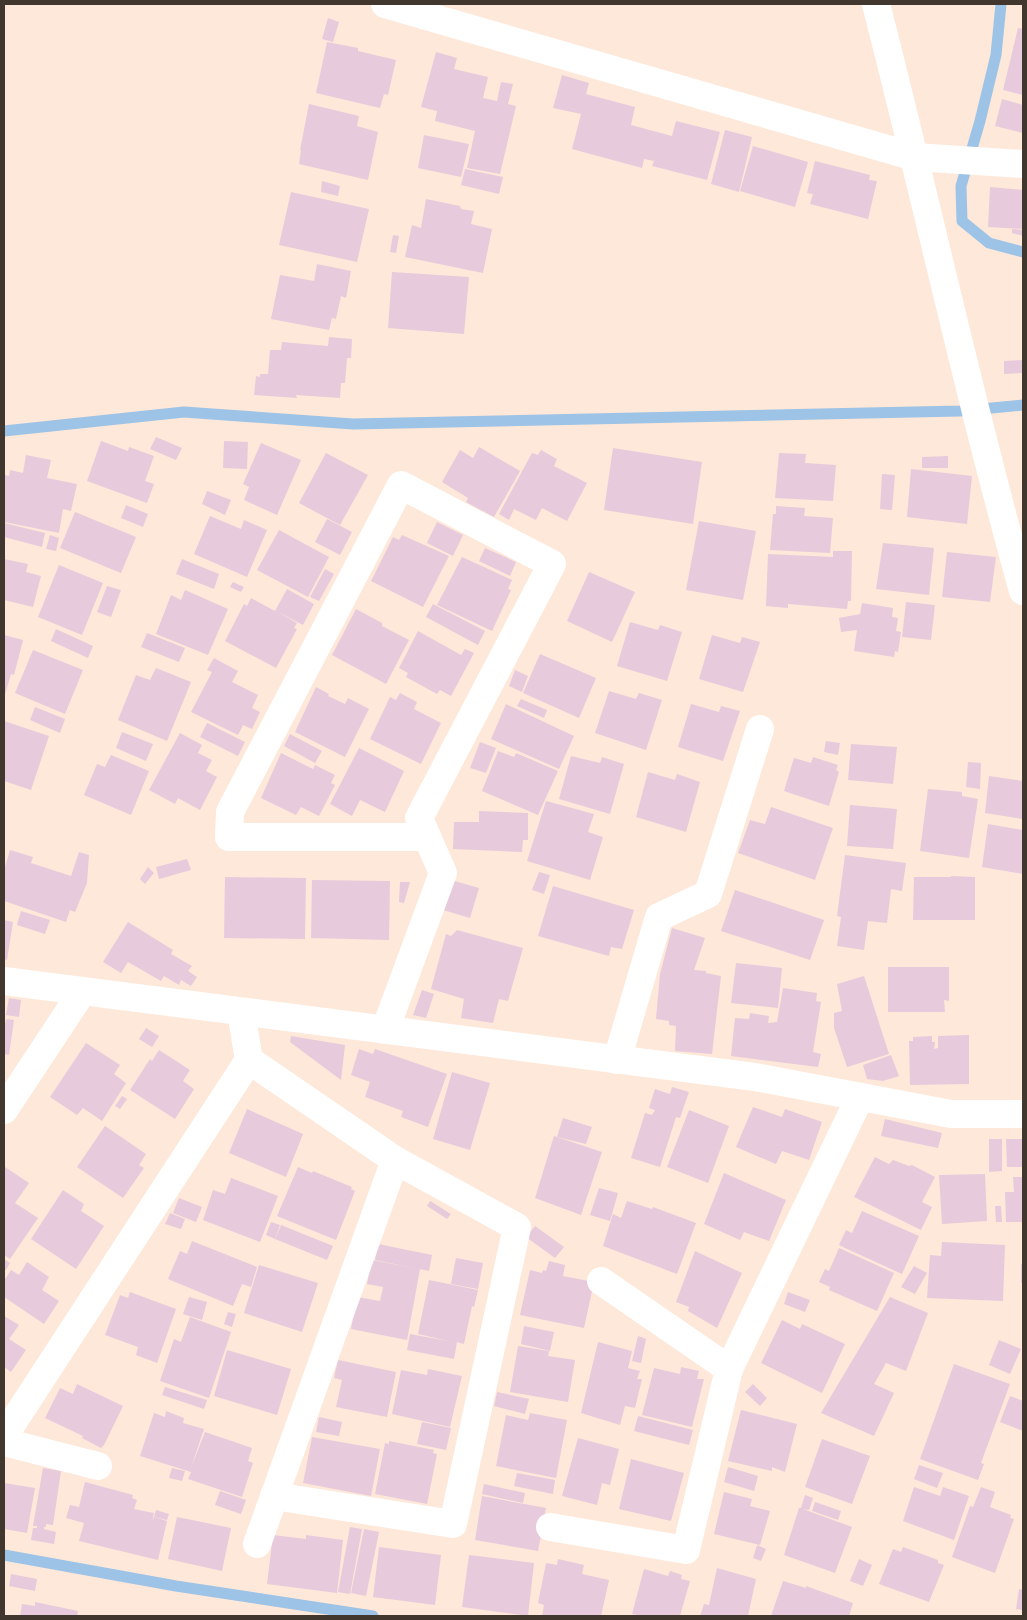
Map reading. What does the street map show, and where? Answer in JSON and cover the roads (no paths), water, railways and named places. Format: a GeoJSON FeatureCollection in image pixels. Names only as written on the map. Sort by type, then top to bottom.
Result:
{"type":"FeatureCollection","features":[{"type":"Feature","properties":{"kind":"street"},"geometry":{"type":"LineString","coordinates":[[386,4],[915,157],[1023,164]]}},
{"type":"Feature","properties":{"kind":"street"},"geometry":{"type":"LineString","coordinates":[[876,4],[915,157],[998,503],[1023,591]]}},
{"type":"Feature","properties":{"kind":"street"},"geometry":{"type":"LineString","coordinates":[[385,1030],[443,873],[427,836],[419,818],[552,564],[401,485],[230,812],[230,837],[427,836]]}},
{"type":"Feature","properties":{"kind":"street"},"geometry":{"type":"LineString","coordinates":[[617,1060],[659,916],[708,894],[760,729]]}},
{"type":"Feature","properties":{"kind":"street"},"geometry":{"type":"LineString","coordinates":[[4,981],[755,1078],[951,1114],[1023,1114]]}},
{"type":"Feature","properties":{"kind":"street"},"geometry":{"type":"LineString","coordinates":[[4,1110],[82,992]]}},
{"type":"Feature","properties":{"kind":"street"},"geometry":{"type":"LineString","coordinates":[[4,1436],[249,1060],[241,1012]]}},
{"type":"Feature","properties":{"kind":"street"},"geometry":{"type":"LineString","coordinates":[[249,1060],[396,1160],[517,1227],[453,1524],[274,1496]]}},
{"type":"Feature","properties":{"kind":"street"},"geometry":{"type":"LineString","coordinates":[[550,1527],[686,1550],[729,1369],[860,1096]]}},
{"type":"Feature","properties":{"kind":"street"},"geometry":{"type":"LineString","coordinates":[[257,1544],[396,1160]]}},
{"type":"Feature","properties":{"kind":"street"},"geometry":{"type":"LineString","coordinates":[[601,1281],[729,1369]]}},
{"type":"Feature","properties":{"kind":"street"},"geometry":{"type":"LineString","coordinates":[[4,1442],[98,1466]]}},
{"type":"Feature","properties":{"kind":"waterway"},"geometry":{"type":"LineString","coordinates":[[1001,4],[996,55],[980,121],[961,186],[962,221],[989,243],[1023,252]]}},
{"type":"Feature","properties":{"kind":"waterway"},"geometry":{"type":"LineString","coordinates":[[4,431],[184,412],[353,424],[960,411],[1023,405]]}},
{"type":"Feature","properties":{"kind":"waterway"},"geometry":{"type":"LineString","coordinates":[[4,1555],[176,1586],[373,1616]]}}]}
